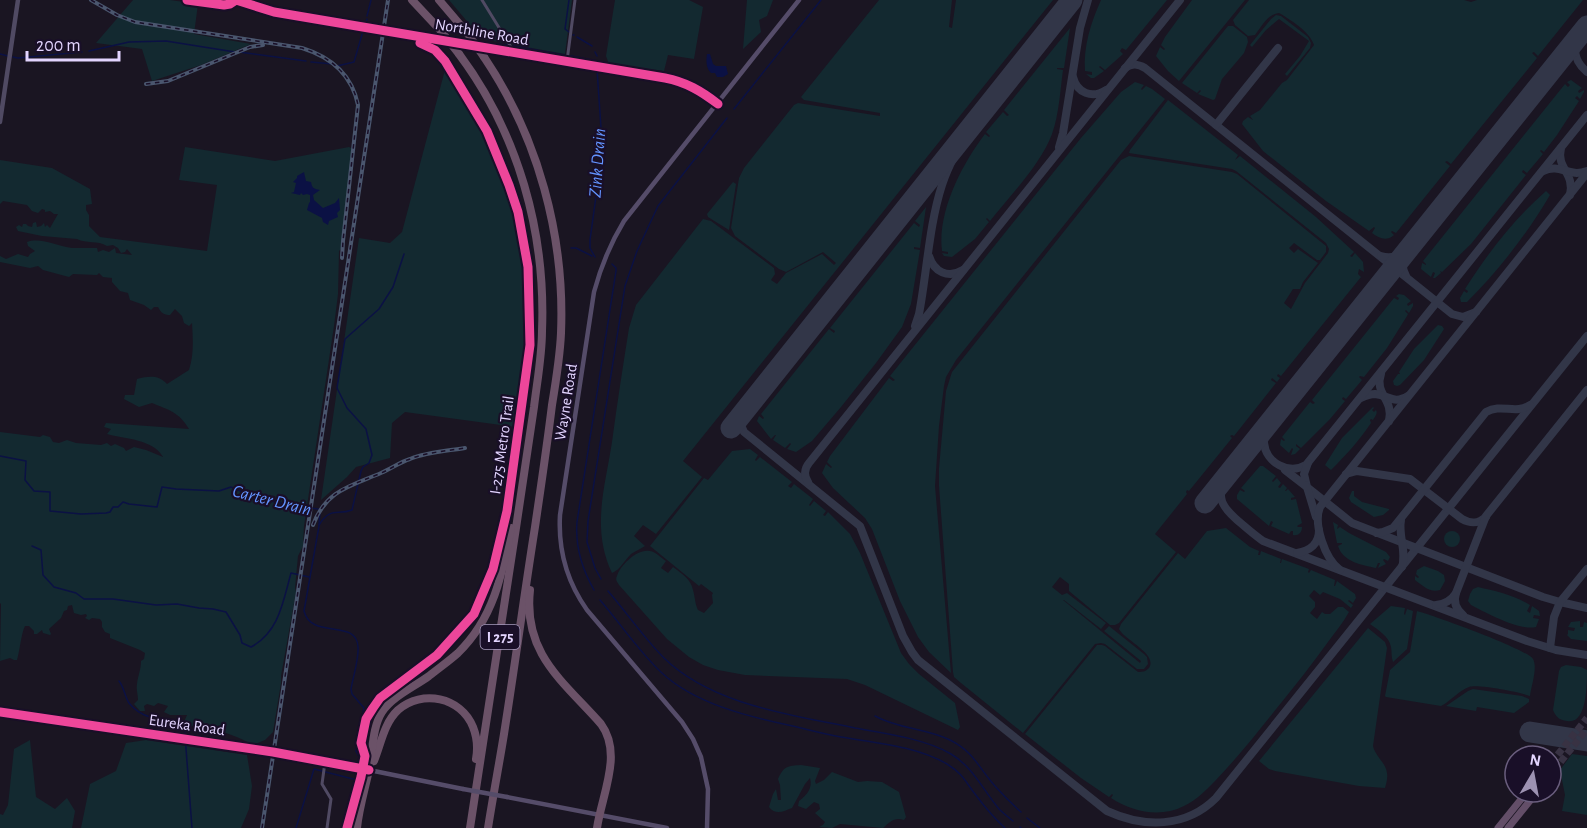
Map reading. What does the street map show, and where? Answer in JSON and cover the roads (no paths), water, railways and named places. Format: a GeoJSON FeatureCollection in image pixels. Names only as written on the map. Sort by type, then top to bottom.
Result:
{"type":"FeatureCollection","features":[{"type":"Feature","properties":{"kind":"highway","name":"I 275"},"geometry":{"type":"LineString","coordinates":[[412,0],[441,31],[471,71],[487,97],[507,140],[524,184],[537,243],[543,295],[540,366],[470,828]]}},
{"type":"Feature","properties":{"kind":"highway","name":"I 275"},"geometry":{"type":"LineString","coordinates":[[439,0],[484,57],[513,108],[531,148],[545,190],[555,234],[561,292],[561,335],[547,446],[488,828]]}},
{"type":"Feature","properties":{"kind":"highway"},"geometry":{"type":"LineString","coordinates":[[357,828],[377,726],[384,710],[458,652],[471,638],[489,608],[500,582],[528,445]]}},
{"type":"Feature","properties":{"kind":"highway"},"geometry":{"type":"LineString","coordinates":[[547,446],[529,613],[537,644],[548,666],[601,723],[608,736],[611,760],[596,828]]}},
{"type":"Feature","properties":{"kind":"highway"},"geometry":{"type":"LineString","coordinates":[[369,770],[388,723],[406,704],[418,699],[430,698],[441,699],[456,706],[470,721],[477,740],[470,828]]}},
{"type":"Feature","properties":{"kind":"highway"},"geometry":{"type":"LineString","coordinates":[[494,828],[504,735]]}},
{"type":"Feature","properties":{"kind":"highway"},"geometry":{"type":"LineString","coordinates":[[1498,828],[1517,804]]}},
{"type":"Feature","properties":{"kind":"highway"},"geometry":{"type":"LineString","coordinates":[[1508,828],[1527,804]]}},
{"type":"Feature","properties":{"kind":"main road","name":"Wayne Road"},"geometry":{"type":"LineString","coordinates":[[707,828],[708,789],[698,749],[682,722],[584,605],[571,582],[565,568],[561,546],[562,501],[592,304],[612,240],[624,221],[799,0]]}},
{"type":"Feature","properties":{"kind":"main road","name":"Eureka Road"},"geometry":{"type":"LineString","coordinates":[[369,770],[646,826],[667,828]]}},
{"type":"Feature","properties":{"kind":"street"},"geometry":{"type":"LineString","coordinates":[[0,122],[18,0]]}},
{"type":"Feature","properties":{"kind":"street"},"geometry":{"type":"LineString","coordinates":[[188,0],[224,5],[236,0]]}},
{"type":"Feature","properties":{"kind":"street","name":"Northline Road"},"geometry":{"type":"LineString","coordinates":[[236,0],[274,12],[679,80],[718,104]]}},
{"type":"Feature","properties":{"kind":"street"},"geometry":{"type":"LineString","coordinates":[[482,0],[514,52]]}},
{"type":"Feature","properties":{"kind":"street"},"geometry":{"type":"LineString","coordinates":[[566,61],[576,0]]}},
{"type":"Feature","properties":{"kind":"street","name":"Eureka Road"},"geometry":{"type":"LineString","coordinates":[[0,712],[273,752],[369,770]]}},
{"type":"Feature","properties":{"kind":"street"},"geometry":{"type":"LineString","coordinates":[[325,762],[322,784],[331,801],[327,828]]}},
{"type":"Feature","properties":{"kind":"waterway"},"geometry":{"type":"LineString","coordinates":[[367,16],[371,0]]}},
{"type":"Feature","properties":{"kind":"waterway"},"geometry":{"type":"LineString","coordinates":[[569,0],[565,29],[569,32]]}},
{"type":"Feature","properties":{"kind":"waterway"},"geometry":{"type":"LineString","coordinates":[[734,109],[821,0]]}},
{"type":"Feature","properties":{"kind":"waterway","name":"Zink Drain"},"geometry":{"type":"LineString","coordinates":[[365,26],[367,19]]}},
{"type":"Feature","properties":{"kind":"waterway","name":"Zink Drain"},"geometry":{"type":"LineString","coordinates":[[376,24],[381,25]]}},
{"type":"Feature","properties":{"kind":"waterway","name":"Zink Drain"},"geometry":{"type":"LineString","coordinates":[[386,26],[419,33]]}},
{"type":"Feature","properties":{"kind":"waterway","name":"Zink Drain"},"geometry":{"type":"LineString","coordinates":[[337,66],[354,62],[363,31]]}},
{"type":"Feature","properties":{"kind":"waterway","name":"Zink Drain"},"geometry":{"type":"LineString","coordinates":[[422,33],[442,37]]}},
{"type":"Feature","properties":{"kind":"waterway"},"geometry":{"type":"LineString","coordinates":[[577,37],[592,46]]}},
{"type":"Feature","properties":{"kind":"waterway","name":"Zink Drain"},"geometry":{"type":"LineString","coordinates":[[452,39],[468,42]]}},
{"type":"Feature","properties":{"kind":"waterway","name":"Zink Drain"},"geometry":{"type":"LineString","coordinates":[[89,51],[129,42],[166,41],[235,52]]}},
{"type":"Feature","properties":{"kind":"waterway","name":"Zink Drain"},"geometry":{"type":"LineString","coordinates":[[479,43],[508,45]]}},
{"type":"Feature","properties":{"kind":"waterway","name":"Zink Drain"},"geometry":{"type":"LineString","coordinates":[[513,46],[564,55]]}},
{"type":"Feature","properties":{"kind":"waterway","name":"Zink Drain"},"geometry":{"type":"LineString","coordinates":[[13,57],[82,52]]}},
{"type":"Feature","properties":{"kind":"waterway","name":"Zink Drain"},"geometry":{"type":"LineString","coordinates":[[239,52],[306,61]]}},
{"type":"Feature","properties":{"kind":"waterway"},"geometry":{"type":"LineString","coordinates":[[595,52],[597,56]]}},
{"type":"Feature","properties":{"kind":"waterway","name":"Zink Drain"},"geometry":{"type":"LineString","coordinates":[[0,54],[8,56]]}},
{"type":"Feature","properties":{"kind":"waterway","name":"Zink Drain"},"geometry":{"type":"LineString","coordinates":[[571,56],[597,61]]}},
{"type":"Feature","properties":{"kind":"waterway","name":"Zink Drain"},"geometry":{"type":"LineString","coordinates":[[311,62],[333,64]]}},
{"type":"Feature","properties":{"kind":"waterway","name":"Zink Drain"},"geometry":{"type":"LineString","coordinates":[[595,257],[590,248],[590,240],[597,189],[601,177],[602,143],[597,69]]}},
{"type":"Feature","properties":{"kind":"waterway"},"geometry":{"type":"LineString","coordinates":[[601,579],[587,542],[588,521],[625,286],[637,251],[658,206],[727,118]]}},
{"type":"Feature","properties":{"kind":"waterway"},"geometry":{"type":"LineString","coordinates":[[571,248],[592,256]]}},
{"type":"Feature","properties":{"kind":"waterway"},"geometry":{"type":"LineString","coordinates":[[319,525],[331,513],[352,510],[361,471],[369,463],[372,455],[366,429],[347,408],[337,388],[345,339],[379,309],[393,287],[404,254]]}},
{"type":"Feature","properties":{"kind":"waterway"},"geometry":{"type":"LineString","coordinates":[[594,590],[580,558],[577,522],[616,271],[612,264]]}},
{"type":"Feature","properties":{"kind":"waterway","name":"Carter Drain"},"geometry":{"type":"LineString","coordinates":[[0,456],[26,461],[25,480],[34,491],[50,492],[50,511],[81,514],[106,513],[123,502],[157,507],[162,487],[219,491],[231,487],[260,499],[320,510],[304,611],[308,620],[315,625],[350,633],[356,638],[358,657],[351,689],[352,694],[364,708],[356,751],[361,759]]}},
{"type":"Feature","properties":{"kind":"waterway"},"geometry":{"type":"LineString","coordinates":[[32,546],[41,550],[43,575],[54,587],[76,593],[84,599],[113,599],[156,605],[177,604],[226,612],[240,635],[242,643],[251,647],[260,641],[274,625],[291,573],[309,577]]}},
{"type":"Feature","properties":{"kind":"waterway"},"geometry":{"type":"LineString","coordinates":[[608,591],[664,658],[683,674],[705,687],[754,706],[780,713],[930,744],[951,754],[966,765],[999,809],[1013,821]]}},
{"type":"Feature","properties":{"kind":"waterway"},"geometry":{"type":"LineString","coordinates":[[600,600],[654,665],[689,693],[721,707],[755,717],[834,736],[895,746],[935,758],[960,774],[1005,828]]}},
{"type":"Feature","properties":{"kind":"waterway"},"geometry":{"type":"LineString","coordinates":[[119,681],[129,703],[140,713],[154,718],[184,722],[192,828]]}},
{"type":"Feature","properties":{"kind":"waterway"},"geometry":{"type":"LineString","coordinates":[[875,716],[893,724],[941,736],[958,745],[970,755],[995,786],[1021,812]]}},
{"type":"Feature","properties":{"kind":"waterway"},"geometry":{"type":"LineString","coordinates":[[296,828],[314,769],[357,780],[343,828]]}},
{"type":"Feature","properties":{"kind":"waterway"},"geometry":{"type":"LineString","coordinates":[[1027,818],[1040,828]]}},
{"type":"Feature","properties":{"kind":"tunnel"},"geometry":{"type":"LineString","coordinates":[[1563,748],[1587,718]]}},
{"type":"Feature","properties":{"kind":"tunnel"},"geometry":{"type":"LineString","coordinates":[[1563,759],[1587,729]]}},
{"type":"Feature","properties":{"kind":"railway"},"geometry":{"type":"LineString","coordinates":[[91,0],[135,22],[302,48],[322,56],[339,69],[351,85],[358,105],[342,258]]}},
{"type":"Feature","properties":{"kind":"railway"},"geometry":{"type":"LineString","coordinates":[[262,828],[388,0]]}},
{"type":"Feature","properties":{"kind":"railway"},"geometry":{"type":"LineString","coordinates":[[146,84],[168,81],[250,47],[263,45]]}},
{"type":"Feature","properties":{"kind":"railway"},"geometry":{"type":"LineString","coordinates":[[313,525],[325,504],[350,486],[417,457],[465,448]]}}]}
